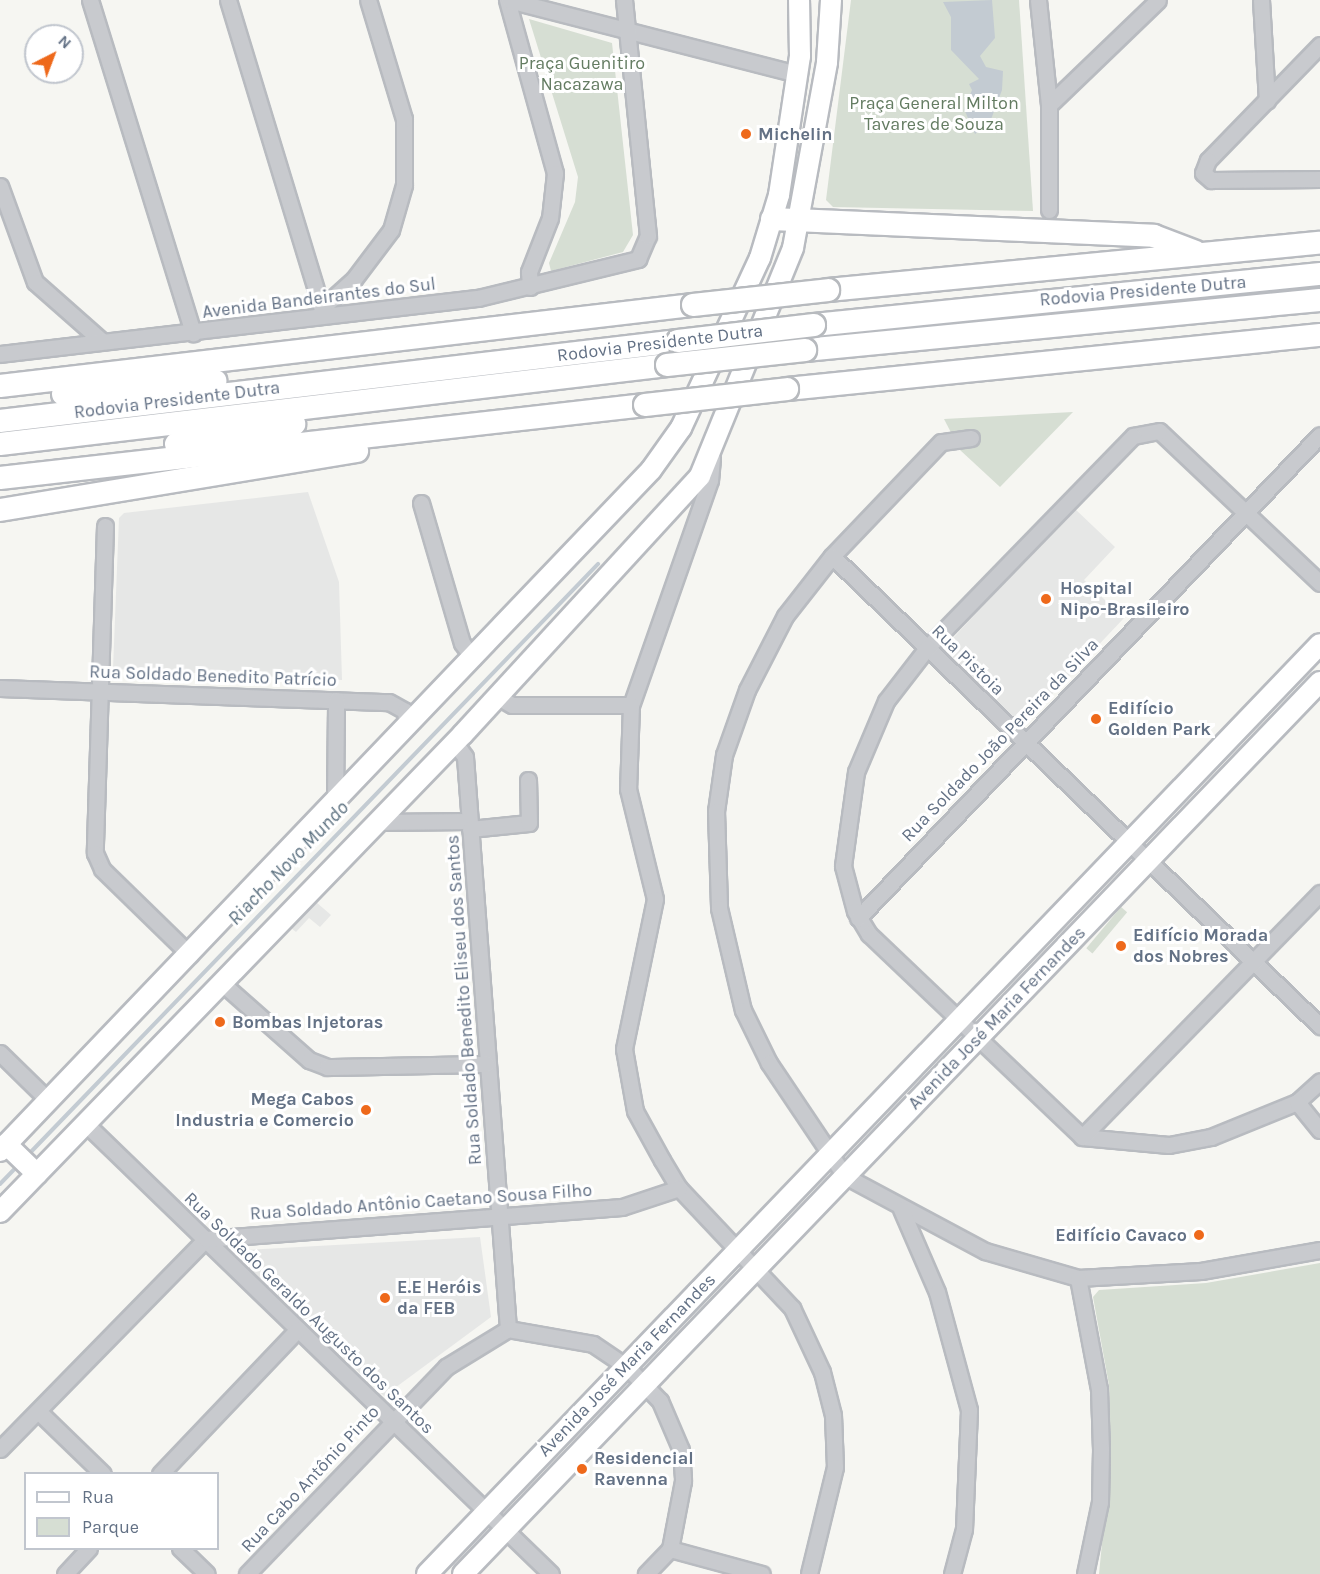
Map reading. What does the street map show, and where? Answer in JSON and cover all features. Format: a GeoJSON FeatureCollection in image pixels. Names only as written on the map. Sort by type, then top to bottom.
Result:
{"type":"FeatureCollection","features":[{"type":"Feature","properties":{"kind":"highway"},"geometry":{"type":"LineString","coordinates":[[772,219],[1154,236],[1200,253]]}},
{"type":"Feature","properties":{"kind":"highway","name":"Rodovia Presidente Dutra"},"geometry":{"type":"LineString","coordinates":[[0,386],[828,290],[1320,243]]}},
{"type":"Feature","properties":{"kind":"highway","name":"Rodovia Presidente Dutra"},"geometry":{"type":"LineString","coordinates":[[0,421],[814,325],[1320,274]]}},
{"type":"Feature","properties":{"kind":"highway","name":"Rodovia Presidente Dutra"},"geometry":{"type":"LineString","coordinates":[[0,444],[667,365],[1320,300]]}},
{"type":"Feature","properties":{"kind":"highway"},"geometry":{"type":"LineString","coordinates":[[0,478],[787,389],[1320,335]]}},
{"type":"Feature","properties":{"kind":"highway"},"geometry":{"type":"LineString","coordinates":[[0,400],[344,370],[371,378]]}},
{"type":"Feature","properties":{"kind":"highway"},"geometry":{"type":"LineString","coordinates":[[157,461],[177,444],[355,414],[378,400]]}},
{"type":"Feature","properties":{"kind":"highway"},"geometry":{"type":"LineString","coordinates":[[0,510],[319,460],[365,449],[393,434]]}},
{"type":"Feature","properties":{"kind":"main road"},"geometry":{"type":"LineString","coordinates":[[0,1212],[34,1171],[86,1124],[455,743],[700,476],[713,455],[788,263],[800,222],[815,134],[831,0]]}},
{"type":"Feature","properties":{"kind":"main road"},"geometry":{"type":"LineString","coordinates":[[799,4],[816,23],[830,21]]}},
{"type":"Feature","properties":{"kind":"main road"},"geometry":{"type":"LineString","coordinates":[[34,1171],[6,1149],[48,1100],[190,955],[473,658],[657,462],[681,428],[759,258],[772,219],[798,74],[799,4]]}},
{"type":"Feature","properties":{"kind":"main road"},"geometry":{"type":"LineString","coordinates":[[798,74],[806,86],[802,117],[815,134]]}},
{"type":"Feature","properties":{"kind":"main road","name":"Avenida José Maria Fernandes"},"geometry":{"type":"LineString","coordinates":[[427,1574],[1320,644]]}},
{"type":"Feature","properties":{"kind":"main road","name":"Avenida José Maria Fernandes"},"geometry":{"type":"LineString","coordinates":[[463,1574],[1320,682]]}},
{"type":"Feature","properties":{"kind":"street"},"geometry":{"type":"LineString","coordinates":[[90,0],[193,333]]}},
{"type":"Feature","properties":{"kind":"street"},"geometry":{"type":"LineString","coordinates":[[228,0],[324,312]]}},
{"type":"Feature","properties":{"kind":"street"},"geometry":{"type":"LineString","coordinates":[[324,312],[354,279],[391,230],[404,185],[404,119],[368,0]]}},
{"type":"Feature","properties":{"kind":"street"},"geometry":{"type":"LineString","coordinates":[[530,287],[529,272],[550,218],[555,172],[508,0],[627,28],[798,74]]}},
{"type":"Feature","properties":{"kind":"street"},"geometry":{"type":"LineString","coordinates":[[624,0],[627,28]]}},
{"type":"Feature","properties":{"kind":"street"},"geometry":{"type":"LineString","coordinates":[[1038,0],[1049,105],[1049,210]]}},
{"type":"Feature","properties":{"kind":"street"},"geometry":{"type":"LineString","coordinates":[[1049,105],[1158,0]]}},
{"type":"Feature","properties":{"kind":"street"},"geometry":{"type":"LineString","coordinates":[[1261,0],[1267,101]]}},
{"type":"Feature","properties":{"kind":"street","name":"Avenida Bandeirantes do Sul"},"geometry":{"type":"LineString","coordinates":[[0,354],[102,341],[193,333],[324,312],[530,287],[638,259],[648,236],[627,28]]}},
{"type":"Feature","properties":{"kind":"street"},"geometry":{"type":"LineString","coordinates":[[1320,45],[1203,169],[1211,180],[1320,179]]}},
{"type":"Feature","properties":{"kind":"street"},"geometry":{"type":"LineString","coordinates":[[0,186],[35,282],[102,341]]}},
{"type":"Feature","properties":{"kind":"street"},"geometry":{"type":"LineString","coordinates":[[1320,584],[1159,431],[1133,436],[927,648],[886,701],[856,772],[843,866],[858,918],[977,1039],[1082,1137],[1169,1145],[1252,1125],[1297,1102],[1320,1082]]}},
{"type":"Feature","properties":{"kind":"street","name":"Rua Soldado João Pereira da Silva"},"geometry":{"type":"LineString","coordinates":[[858,918],[1320,435]]}},
{"type":"Feature","properties":{"kind":"street"},"geometry":{"type":"LineString","coordinates":[[971,438],[941,442],[831,556],[763,654],[724,755],[716,811],[719,908],[743,1010],[769,1064],[828,1157],[845,1176],[901,1209],[985,1251],[1078,1278],[1201,1271],[1320,1250]]}},
{"type":"Feature","properties":{"kind":"street"},"geometry":{"type":"LineString","coordinates":[[713,455],[710,480],[631,705],[628,789],[655,899],[624,1049],[635,1110],[679,1188],[757,1268],[792,1308],[822,1372],[833,1415],[835,1467],[809,1574]]}},
{"type":"Feature","properties":{"kind":"street"},"geometry":{"type":"LineString","coordinates":[[421,503],[462,644],[473,658]]}},
{"type":"Feature","properties":{"kind":"street"},"geometry":{"type":"LineString","coordinates":[[105,526],[98,862],[190,955]]}},
{"type":"Feature","properties":{"kind":"street","name":"Rua Pistoia"},"geometry":{"type":"LineString","coordinates":[[831,556],[1129,842]]}},
{"type":"Feature","properties":{"kind":"street","name":"Rua Soldado Benedito Patrício"},"geometry":{"type":"LineString","coordinates":[[0,688],[398,704],[407,727]]}},
{"type":"Feature","properties":{"kind":"street"},"geometry":{"type":"LineString","coordinates":[[498,697],[512,705],[631,705]]}},
{"type":"Feature","properties":{"kind":"street"},"geometry":{"type":"LineString","coordinates":[[335,803],[336,700]]}},
{"type":"Feature","properties":{"kind":"street","name":"Rua Soldado Benedito Eliseu dos Santos"},"geometry":{"type":"LineString","coordinates":[[455,743],[465,757],[508,1329]]}},
{"type":"Feature","properties":{"kind":"street"},"geometry":{"type":"LineString","coordinates":[[378,822],[470,825],[529,823],[528,780]]}},
{"type":"Feature","properties":{"kind":"street"},"geometry":{"type":"LineString","coordinates":[[1129,842],[1320,1026]]}},
{"type":"Feature","properties":{"kind":"street"},"geometry":{"type":"LineString","coordinates":[[1082,1137],[1320,893]]}},
{"type":"Feature","properties":{"kind":"street"},"geometry":{"type":"LineString","coordinates":[[223,984],[309,1060],[327,1068],[487,1064]]}},
{"type":"Feature","properties":{"kind":"street"},"geometry":{"type":"LineString","coordinates":[[0,1053],[48,1100]]}},
{"type":"Feature","properties":{"kind":"street"},"geometry":{"type":"LineString","coordinates":[[1297,1102],[1320,1130]]}},
{"type":"Feature","properties":{"kind":"street","name":"Rua Soldado Geraldo Augusto dos Santos"},"geometry":{"type":"LineString","coordinates":[[86,1124],[551,1574]]}},
{"type":"Feature","properties":{"kind":"street","name":"Rua Soldado Antônio Caetano Sousa Filho"},"geometry":{"type":"LineString","coordinates":[[206,1239],[622,1207],[679,1188]]}},
{"type":"Feature","properties":{"kind":"street"},"geometry":{"type":"LineString","coordinates":[[901,1209],[908,1236],[937,1292],[969,1410],[964,1529],[952,1574]]}},
{"type":"Feature","properties":{"kind":"street"},"geometry":{"type":"LineString","coordinates":[[0,1449],[39,1412],[206,1239]]}},
{"type":"Feature","properties":{"kind":"street"},"geometry":{"type":"LineString","coordinates":[[1078,1278],[1098,1389],[1101,1450],[1100,1502],[1085,1574]]}},
{"type":"Feature","properties":{"kind":"street"},"geometry":{"type":"LineString","coordinates":[[161,1472],[298,1329]]}},
{"type":"Feature","properties":{"kind":"street"},"geometry":{"type":"LineString","coordinates":[[508,1329],[593,1344],[626,1366],[660,1401],[681,1450],[682,1481],[669,1549],[646,1574]]}},
{"type":"Feature","properties":{"kind":"street","name":"Rua Cabo Antônio Pinto"},"geometry":{"type":"LineString","coordinates":[[246,1574],[446,1366],[508,1329]]}},
{"type":"Feature","properties":{"kind":"street"},"geometry":{"type":"LineString","coordinates":[[39,1412],[102,1472]]}},
{"type":"Feature","properties":{"kind":"street"},"geometry":{"type":"LineString","coordinates":[[669,1549],[762,1574]]}},
{"type":"Feature","properties":{"kind":"street"},"geometry":{"type":"LineString","coordinates":[[65,1574],[87,1550]]}},
{"type":"Feature","properties":{"kind":"street"},"geometry":{"type":"LineString","coordinates":[[182,1550],[207,1574]]}},
{"type":"Feature","properties":{"kind":"shaded area"},"geometry":{"type":"Polygon","coordinates":[[[992,0],[995,38],[980,56],[986,67],[1003,71],[1002,90],[990,122],[975,134],[964,109],[972,90],[969,84],[979,79],[951,50],[951,17],[943,2],[992,0]]]}},
{"type":"Feature","properties":{"kind":"shaded area"},"geometry":{"type":"Polygon","coordinates":[[[308,492],[339,582],[342,680],[113,669],[119,518],[124,513],[308,492]]]}},
{"type":"Feature","properties":{"kind":"shaded area","name":"Hospital Nipo-Brasileiro"},"geometry":{"type":"Polygon","coordinates":[[[1074,508],[1115,547],[1084,580],[1124,618],[1022,726],[941,651],[1074,508]]]}},
{"type":"Feature","properties":{"kind":"shaded area"},"geometry":{"type":"Polygon","coordinates":[[[316,902],[331,915],[320,927],[309,918],[296,932],[291,928],[316,902]]]}},
{"type":"Feature","properties":{"kind":"shaded area","name":"E.E Heróis da FEB"},"geometry":{"type":"Polygon","coordinates":[[[480,1237],[491,1317],[384,1396],[238,1257],[246,1250],[480,1237]]]}},
{"type":"Feature","properties":{"kind":"green space","name":"Praça General Milton Tavares de Souza"},"geometry":{"type":"Polygon","coordinates":[[[851,0],[1019,0],[1033,211],[833,207],[826,200],[851,0]]]}},
{"type":"Feature","properties":{"kind":"green space","name":"Praça Guenitiro Nacazawa"},"geometry":{"type":"Polygon","coordinates":[[[529,19],[612,43],[633,235],[623,252],[551,271],[549,263],[575,202],[578,177],[529,19]]]}},
{"type":"Feature","properties":{"kind":"green space"},"geometry":{"type":"Polygon","coordinates":[[[1073,412],[1000,487],[960,450],[944,419],[1073,412]]]}},
{"type":"Feature","properties":{"kind":"green space"},"geometry":{"type":"Polygon","coordinates":[[[1121,907],[1127,912],[1092,954],[1086,948],[1121,907]]]}},
{"type":"Feature","properties":{"kind":"green space"},"geometry":{"type":"Polygon","coordinates":[[[1320,1263],[1320,1574],[1099,1574],[1111,1452],[1109,1385],[1093,1297],[1099,1290],[1206,1283],[1320,1263]]]}},
{"type":"Feature","properties":{"kind":"waterway","name":"Riacho Novo Mundo"},"geometry":{"type":"LineString","coordinates":[[26,1157],[598,564]]}},
{"type":"Feature","properties":{"kind":"waterway","name":"Riacho Novo Mundo"},"geometry":{"type":"LineString","coordinates":[[0,1184],[19,1164]]}},
{"type":"Feature","properties":{"kind":"place","name":"Michelin"},"geometry":{"type":"Point","coordinates":[746,134]}},
{"type":"Feature","properties":{"kind":"place","name":"Hospital Nipo-Brasileiro"},"geometry":{"type":"Point","coordinates":[1046,599]}},
{"type":"Feature","properties":{"kind":"place","name":"Edifício Golden Park"},"geometry":{"type":"Point","coordinates":[1096,719]}},
{"type":"Feature","properties":{"kind":"place","name":"Edifício Morada dos Nobres"},"geometry":{"type":"Point","coordinates":[1121,946]}},
{"type":"Feature","properties":{"kind":"place","name":"Bombas Injetoras"},"geometry":{"type":"Point","coordinates":[220,1022]}},
{"type":"Feature","properties":{"kind":"place","name":"Mega Cabos Industria e Comercio"},"geometry":{"type":"Point","coordinates":[366,1110]}},
{"type":"Feature","properties":{"kind":"place","name":"Edifício Cavaco"},"geometry":{"type":"Point","coordinates":[1199,1235]}},
{"type":"Feature","properties":{"kind":"place","name":"E.E Heróis da FEB"},"geometry":{"type":"Point","coordinates":[385,1298]}},
{"type":"Feature","properties":{"kind":"place","name":"Residencial Ravenna"},"geometry":{"type":"Point","coordinates":[582,1469]}}]}
